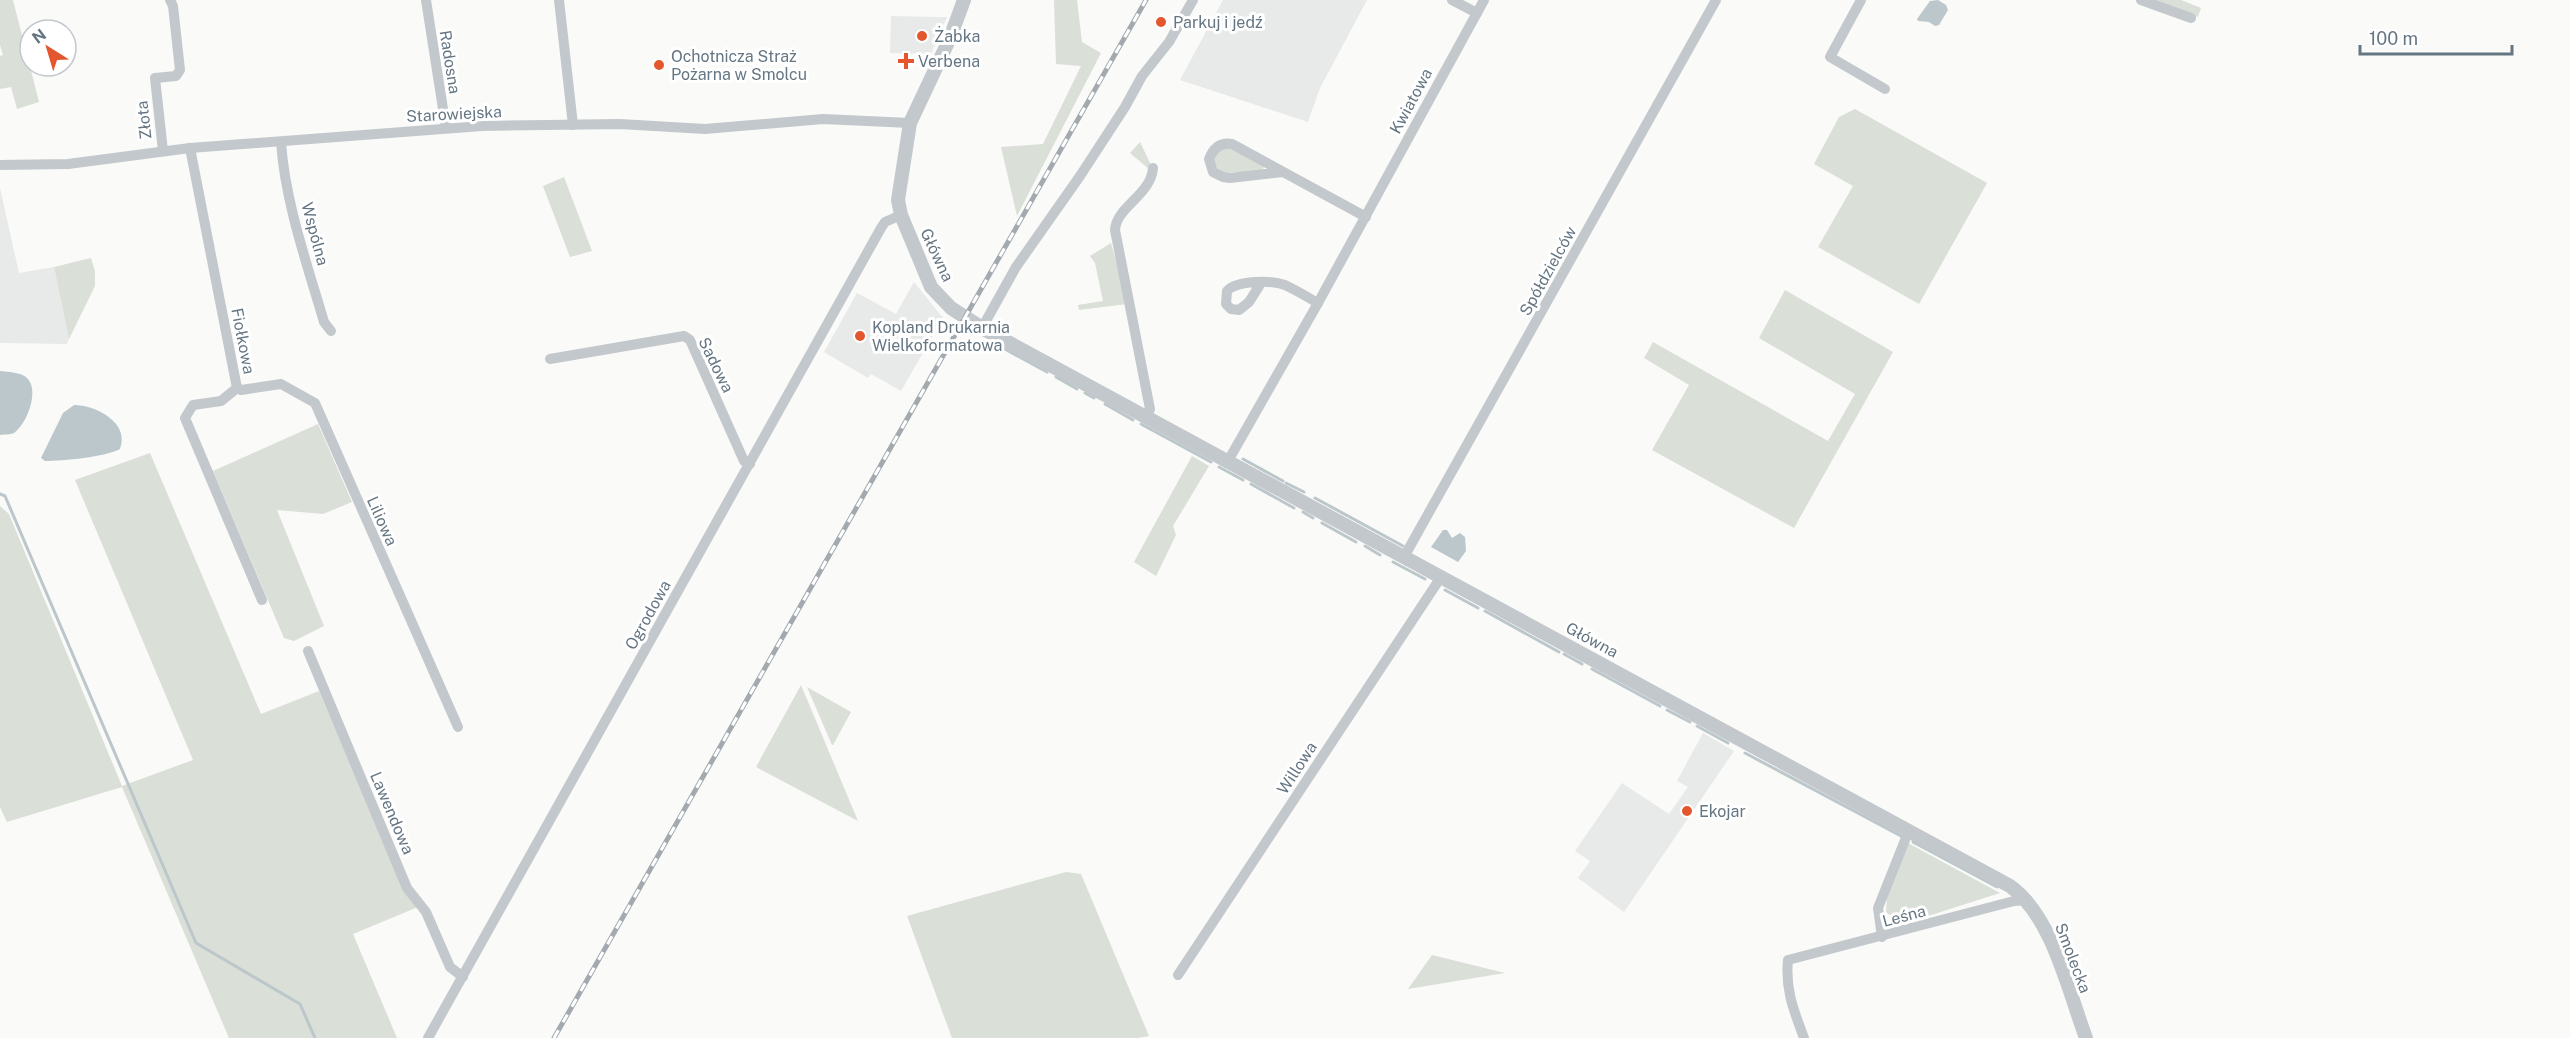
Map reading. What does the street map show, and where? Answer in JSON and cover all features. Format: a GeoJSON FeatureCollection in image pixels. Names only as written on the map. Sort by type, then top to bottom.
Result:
{"type":"FeatureCollection","features":[{"type":"Feature","properties":{"kind":"street","name":"Złota"},"geometry":{"type":"LineString","coordinates":[[163,151],[155,78],[176,76],[180,70],[173,6],[170,0]]}},
{"type":"Feature","properties":{"kind":"street","name":"Radosna"},"geometry":{"type":"LineString","coordinates":[[426,0],[446,128]]}},
{"type":"Feature","properties":{"kind":"street"},"geometry":{"type":"LineString","coordinates":[[559,0],[573,125]]}},
{"type":"Feature","properties":{"kind":"street","name":"Główna"},"geometry":{"type":"LineString","coordinates":[[964,0],[950,38],[910,123],[899,188],[901,215],[931,287],[951,308],[982,328],[1909,830],[2025,897]]}},
{"type":"Feature","properties":{"kind":"street"},"geometry":{"type":"LineString","coordinates":[[982,328],[1016,267],[1080,176],[1125,107],[1142,76],[1169,42],[1193,0]]}},
{"type":"Feature","properties":{"kind":"street"},"geometry":{"type":"LineString","coordinates":[[1452,0],[1477,13]]}},
{"type":"Feature","properties":{"kind":"street","name":"Kwiatowa"},"geometry":{"type":"LineString","coordinates":[[1228,461],[1366,217],[1484,0]]}},
{"type":"Feature","properties":{"kind":"street","name":"Spółdzielców"},"geometry":{"type":"LineString","coordinates":[[1404,557],[1716,0]]}},
{"type":"Feature","properties":{"kind":"street"},"geometry":{"type":"LineString","coordinates":[[1861,0],[1830,57],[1885,89]]}},
{"type":"Feature","properties":{"kind":"street"},"geometry":{"type":"LineString","coordinates":[[2141,0],[2191,18]]}},
{"type":"Feature","properties":{"kind":"street","name":"Starowiejska"},"geometry":{"type":"LineString","coordinates":[[0,165],[68,164],[190,148],[482,126],[654,125],[705,129],[823,119],[910,123]]}},
{"type":"Feature","properties":{"kind":"street","name":"Wspólna"},"geometry":{"type":"LineString","coordinates":[[281,142],[282,165],[301,241],[324,322],[331,331]]}},
{"type":"Feature","properties":{"kind":"street"},"geometry":{"type":"LineString","coordinates":[[1283,172],[1223,177],[1213,172],[1209,159],[1215,148],[1227,143],[1232,144],[1366,217]]}},
{"type":"Feature","properties":{"kind":"street","name":"Fiołkowa"},"geometry":{"type":"LineString","coordinates":[[190,148],[237,388],[221,401],[192,405],[185,418],[262,600]]}},
{"type":"Feature","properties":{"kind":"street"},"geometry":{"type":"LineString","coordinates":[[1146,417],[1150,409],[1115,230],[1118,219],[1148,185],[1154,168]]}},
{"type":"Feature","properties":{"kind":"street","name":"Ogrodowa"},"geometry":{"type":"LineString","coordinates":[[428,1038],[881,228],[885,222],[901,215]]}},
{"type":"Feature","properties":{"kind":"street"},"geometry":{"type":"LineString","coordinates":[[1261,283],[1272,282],[1284,285],[1318,303]]}},
{"type":"Feature","properties":{"kind":"street","name":"Sadowa"},"geometry":{"type":"LineString","coordinates":[[550,359],[684,336],[690,340],[744,460],[750,464]]}},
{"type":"Feature","properties":{"kind":"street","name":"Liliowa"},"geometry":{"type":"LineString","coordinates":[[237,388],[241,390],[281,384],[315,403],[458,727]]}},
{"type":"Feature","properties":{"kind":"street","name":"Willowa"},"geometry":{"type":"LineString","coordinates":[[1178,975],[1441,577]]}},
{"type":"Feature","properties":{"kind":"street","name":"Lawendowa"},"geometry":{"type":"LineString","coordinates":[[308,651],[407,888],[426,912],[450,967],[463,977]]}},
{"type":"Feature","properties":{"kind":"street"},"geometry":{"type":"LineString","coordinates":[[1882,937],[1878,908],[1909,830]]}},
{"type":"Feature","properties":{"kind":"street","name":"Leśna"},"geometry":{"type":"LineString","coordinates":[[1804,1038],[1788,994],[1786,978],[1788,960],[1882,937],[2025,897]]}},
{"type":"Feature","properties":{"kind":"street","name":"Smolecka"},"geometry":{"type":"LineString","coordinates":[[2025,897],[2048,936],[2086,1038]]}},
{"type":"Feature","properties":{"kind":"shaded area"},"geometry":{"type":"Polygon","coordinates":[[[0,0],[13,0],[18,20],[18,78],[33,78],[39,102],[17,109],[11,87],[0,89],[0,56],[3,55],[0,45],[0,0]]]}},
{"type":"Feature","properties":{"kind":"shaded area"},"geometry":{"type":"Polygon","coordinates":[[[1054,0],[1077,0],[1082,42],[1101,53],[1017,216],[1001,147],[1043,144],[1081,66],[1056,64],[1054,0]]]}},
{"type":"Feature","properties":{"kind":"shaded area"},"geometry":{"type":"Polygon","coordinates":[[[1223,0],[1367,0],[1320,88],[1308,122],[1180,80],[1223,0]]]}},
{"type":"Feature","properties":{"kind":"shaded area"},"geometry":{"type":"Polygon","coordinates":[[[1938,0],[1946,5],[1948,10],[1939,25],[1918,21],[1917,19],[1930,1],[1938,0]]]}},
{"type":"Feature","properties":{"kind":"shaded area"},"geometry":{"type":"Polygon","coordinates":[[[2152,0],[2181,0],[2201,8],[2198,17],[2152,0]]]}},
{"type":"Feature","properties":{"kind":"shaded area"},"geometry":{"type":"Polygon","coordinates":[[[891,16],[947,17],[931,54],[890,53],[891,16]]]}},
{"type":"Feature","properties":{"kind":"shaded area"},"geometry":{"type":"Polygon","coordinates":[[[1855,109],[1987,183],[1919,304],[1818,247],[1853,186],[1814,164],[1839,117],[1855,109]]]}},
{"type":"Feature","properties":{"kind":"shaded area"},"geometry":{"type":"Polygon","coordinates":[[[1140,142],[1151,165],[1150,170],[1130,153],[1140,142]]]}},
{"type":"Feature","properties":{"kind":"shaded area"},"geometry":{"type":"Polygon","coordinates":[[[1226,147],[1264,165],[1263,171],[1221,173],[1213,161],[1215,154],[1226,147]]]}},
{"type":"Feature","properties":{"kind":"shaded area"},"geometry":{"type":"Polygon","coordinates":[[[564,177],[592,251],[570,257],[543,186],[564,177]]]}},
{"type":"Feature","properties":{"kind":"shaded area"},"geometry":{"type":"Polygon","coordinates":[[[0,188],[19,273],[54,267],[69,339],[67,344],[0,343],[0,188]]]}},
{"type":"Feature","properties":{"kind":"shaded area"},"geometry":{"type":"Polygon","coordinates":[[[1111,243],[1128,304],[1079,310],[1078,305],[1103,301],[1095,263],[1090,256],[1111,243]]]}},
{"type":"Feature","properties":{"kind":"shaded area"},"geometry":{"type":"Polygon","coordinates":[[[91,258],[95,271],[95,286],[69,339],[54,267],[91,258]]]}},
{"type":"Feature","properties":{"kind":"shaded area"},"geometry":{"type":"Polygon","coordinates":[[[914,282],[943,318],[901,391],[871,374],[868,378],[824,352],[857,293],[896,314],[914,282]]]}},
{"type":"Feature","properties":{"kind":"shaded area"},"geometry":{"type":"Polygon","coordinates":[[[1785,290],[1893,352],[1794,528],[1652,450],[1689,385],[1644,358],[1653,342],[1828,441],[1855,394],[1759,338],[1785,290]]]}},
{"type":"Feature","properties":{"kind":"shaded area"},"geometry":{"type":"Polygon","coordinates":[[[0,371],[24,376],[31,383],[30,407],[19,429],[12,434],[0,435],[0,371]]]}},
{"type":"Feature","properties":{"kind":"shaded area"},"geometry":{"type":"Polygon","coordinates":[[[74,405],[91,408],[109,417],[120,431],[122,439],[120,449],[73,459],[45,461],[41,458],[63,413],[74,405]]]}},
{"type":"Feature","properties":{"kind":"shaded area"},"geometry":{"type":"Polygon","coordinates":[[[318,424],[352,502],[323,514],[277,510],[324,626],[294,641],[284,638],[213,471],[318,424]]]}},
{"type":"Feature","properties":{"kind":"shaded area"},"geometry":{"type":"Polygon","coordinates":[[[150,453],[261,714],[319,691],[404,889],[418,907],[353,934],[397,1038],[229,1038],[122,787],[7,822],[0,807],[0,506],[9,514],[122,786],[193,760],[75,480],[150,453]]]}},
{"type":"Feature","properties":{"kind":"shaded area"},"geometry":{"type":"Polygon","coordinates":[[[1192,456],[1209,466],[1173,526],[1176,535],[1156,576],[1134,562],[1192,456]]]}},
{"type":"Feature","properties":{"kind":"shaded area"},"geometry":{"type":"Polygon","coordinates":[[[1443,530],[1447,530],[1452,538],[1460,533],[1465,537],[1466,551],[1458,562],[1431,547],[1443,530]]]}},
{"type":"Feature","properties":{"kind":"shaded area"},"geometry":{"type":"Polygon","coordinates":[[[801,685],[858,821],[756,767],[801,685]]]}},
{"type":"Feature","properties":{"kind":"shaded area"},"geometry":{"type":"Polygon","coordinates":[[[807,687],[851,712],[833,745],[832,745],[807,687]]]}},
{"type":"Feature","properties":{"kind":"shaded area"},"geometry":{"type":"Polygon","coordinates":[[[1703,733],[1734,751],[1624,912],[1578,878],[1590,861],[1575,851],[1622,783],[1669,814],[1688,787],[1677,781],[1703,733]]]}},
{"type":"Feature","properties":{"kind":"shaded area"},"geometry":{"type":"Polygon","coordinates":[[[1908,843],[2000,893],[1925,917],[1899,922],[1886,912],[1887,896],[1908,843]]]}},
{"type":"Feature","properties":{"kind":"shaded area"},"geometry":{"type":"Polygon","coordinates":[[[1066,872],[1081,874],[1149,1036],[1138,1038],[952,1038],[907,916],[1066,872]]]}},
{"type":"Feature","properties":{"kind":"shaded area"},"geometry":{"type":"Polygon","coordinates":[[[1432,955],[1505,973],[1408,989],[1432,955]]]}},
{"type":"Feature","properties":{"kind":"waterway"},"geometry":{"type":"LineString","coordinates":[[1003,348],[1047,372]]}},
{"type":"Feature","properties":{"kind":"waterway"},"geometry":{"type":"LineString","coordinates":[[1056,377],[1077,389]]}},
{"type":"Feature","properties":{"kind":"waterway"},"geometry":{"type":"LineString","coordinates":[[1085,393],[1094,398]]}},
{"type":"Feature","properties":{"kind":"waterway"},"geometry":{"type":"LineString","coordinates":[[1105,404],[1133,420]]}},
{"type":"Feature","properties":{"kind":"waterway"},"geometry":{"type":"LineString","coordinates":[[1141,424],[1211,462]]}},
{"type":"Feature","properties":{"kind":"waterway"},"geometry":{"type":"LineString","coordinates":[[1243,459],[1283,481]]}},
{"type":"Feature","properties":{"kind":"waterway"},"geometry":{"type":"LineString","coordinates":[[1219,467],[1243,480]]}},
{"type":"Feature","properties":{"kind":"waterway"},"geometry":{"type":"LineString","coordinates":[[1286,483],[1304,492]]}},
{"type":"Feature","properties":{"kind":"waterway"},"geometry":{"type":"LineString","coordinates":[[1251,484],[1294,508]]}},
{"type":"Feature","properties":{"kind":"waterway"},"geometry":{"type":"LineString","coordinates":[[0,494],[5,496],[196,943],[300,1004],[315,1038]]}},
{"type":"Feature","properties":{"kind":"waterway"},"geometry":{"type":"LineString","coordinates":[[1315,498],[1403,546]]}},
{"type":"Feature","properties":{"kind":"waterway"},"geometry":{"type":"LineString","coordinates":[[1303,512],[1313,518]]}},
{"type":"Feature","properties":{"kind":"waterway"},"geometry":{"type":"LineString","coordinates":[[1322,523],[1356,542]]}},
{"type":"Feature","properties":{"kind":"waterway"},"geometry":{"type":"LineString","coordinates":[[1365,546],[1380,555]]}},
{"type":"Feature","properties":{"kind":"waterway"},"geometry":{"type":"LineString","coordinates":[[1393,562],[1425,579]]}},
{"type":"Feature","properties":{"kind":"waterway"},"geometry":{"type":"LineString","coordinates":[[1445,590],[1478,608]]}},
{"type":"Feature","properties":{"kind":"waterway"},"geometry":{"type":"LineString","coordinates":[[1485,611],[1559,652]]}},
{"type":"Feature","properties":{"kind":"waterway"},"geometry":{"type":"LineString","coordinates":[[1564,654],[1582,664]]}},
{"type":"Feature","properties":{"kind":"waterway"},"geometry":{"type":"LineString","coordinates":[[1592,669],[1660,706]]}},
{"type":"Feature","properties":{"kind":"waterway"},"geometry":{"type":"LineString","coordinates":[[1667,710],[1690,722]]}},
{"type":"Feature","properties":{"kind":"waterway"},"geometry":{"type":"LineString","coordinates":[[1697,726],[1728,743]]}},
{"type":"Feature","properties":{"kind":"waterway"},"geometry":{"type":"LineString","coordinates":[[1745,753],[1901,836]]}},
{"type":"Feature","properties":{"kind":"waterway"},"geometry":{"type":"LineString","coordinates":[[1913,842],[1997,887]]}},
{"type":"Feature","properties":{"kind":"railway"},"geometry":{"type":"LineString","coordinates":[[554,1038],[1146,0]]}},
{"type":"Feature","properties":{"kind":"place","name":"Parkuj i jedź"},"geometry":{"type":"Point","coordinates":[1161,22]}},
{"type":"Feature","properties":{"kind":"place","name":"Żabka"},"geometry":{"type":"Point","coordinates":[922,36]}},
{"type":"Feature","properties":{"kind":"place","name":"Verbena"},"geometry":{"type":"Point","coordinates":[906,61]}},
{"type":"Feature","properties":{"kind":"place","name":"Ochotnicza Straż Pożarna w Smolcu"},"geometry":{"type":"Point","coordinates":[659,65]}},
{"type":"Feature","properties":{"kind":"place","name":"Kopland Drukarnia Wielkoformatowa"},"geometry":{"type":"Point","coordinates":[860,336]}},
{"type":"Feature","properties":{"kind":"place","name":"Ekojar"},"geometry":{"type":"Point","coordinates":[1687,811]}}]}
